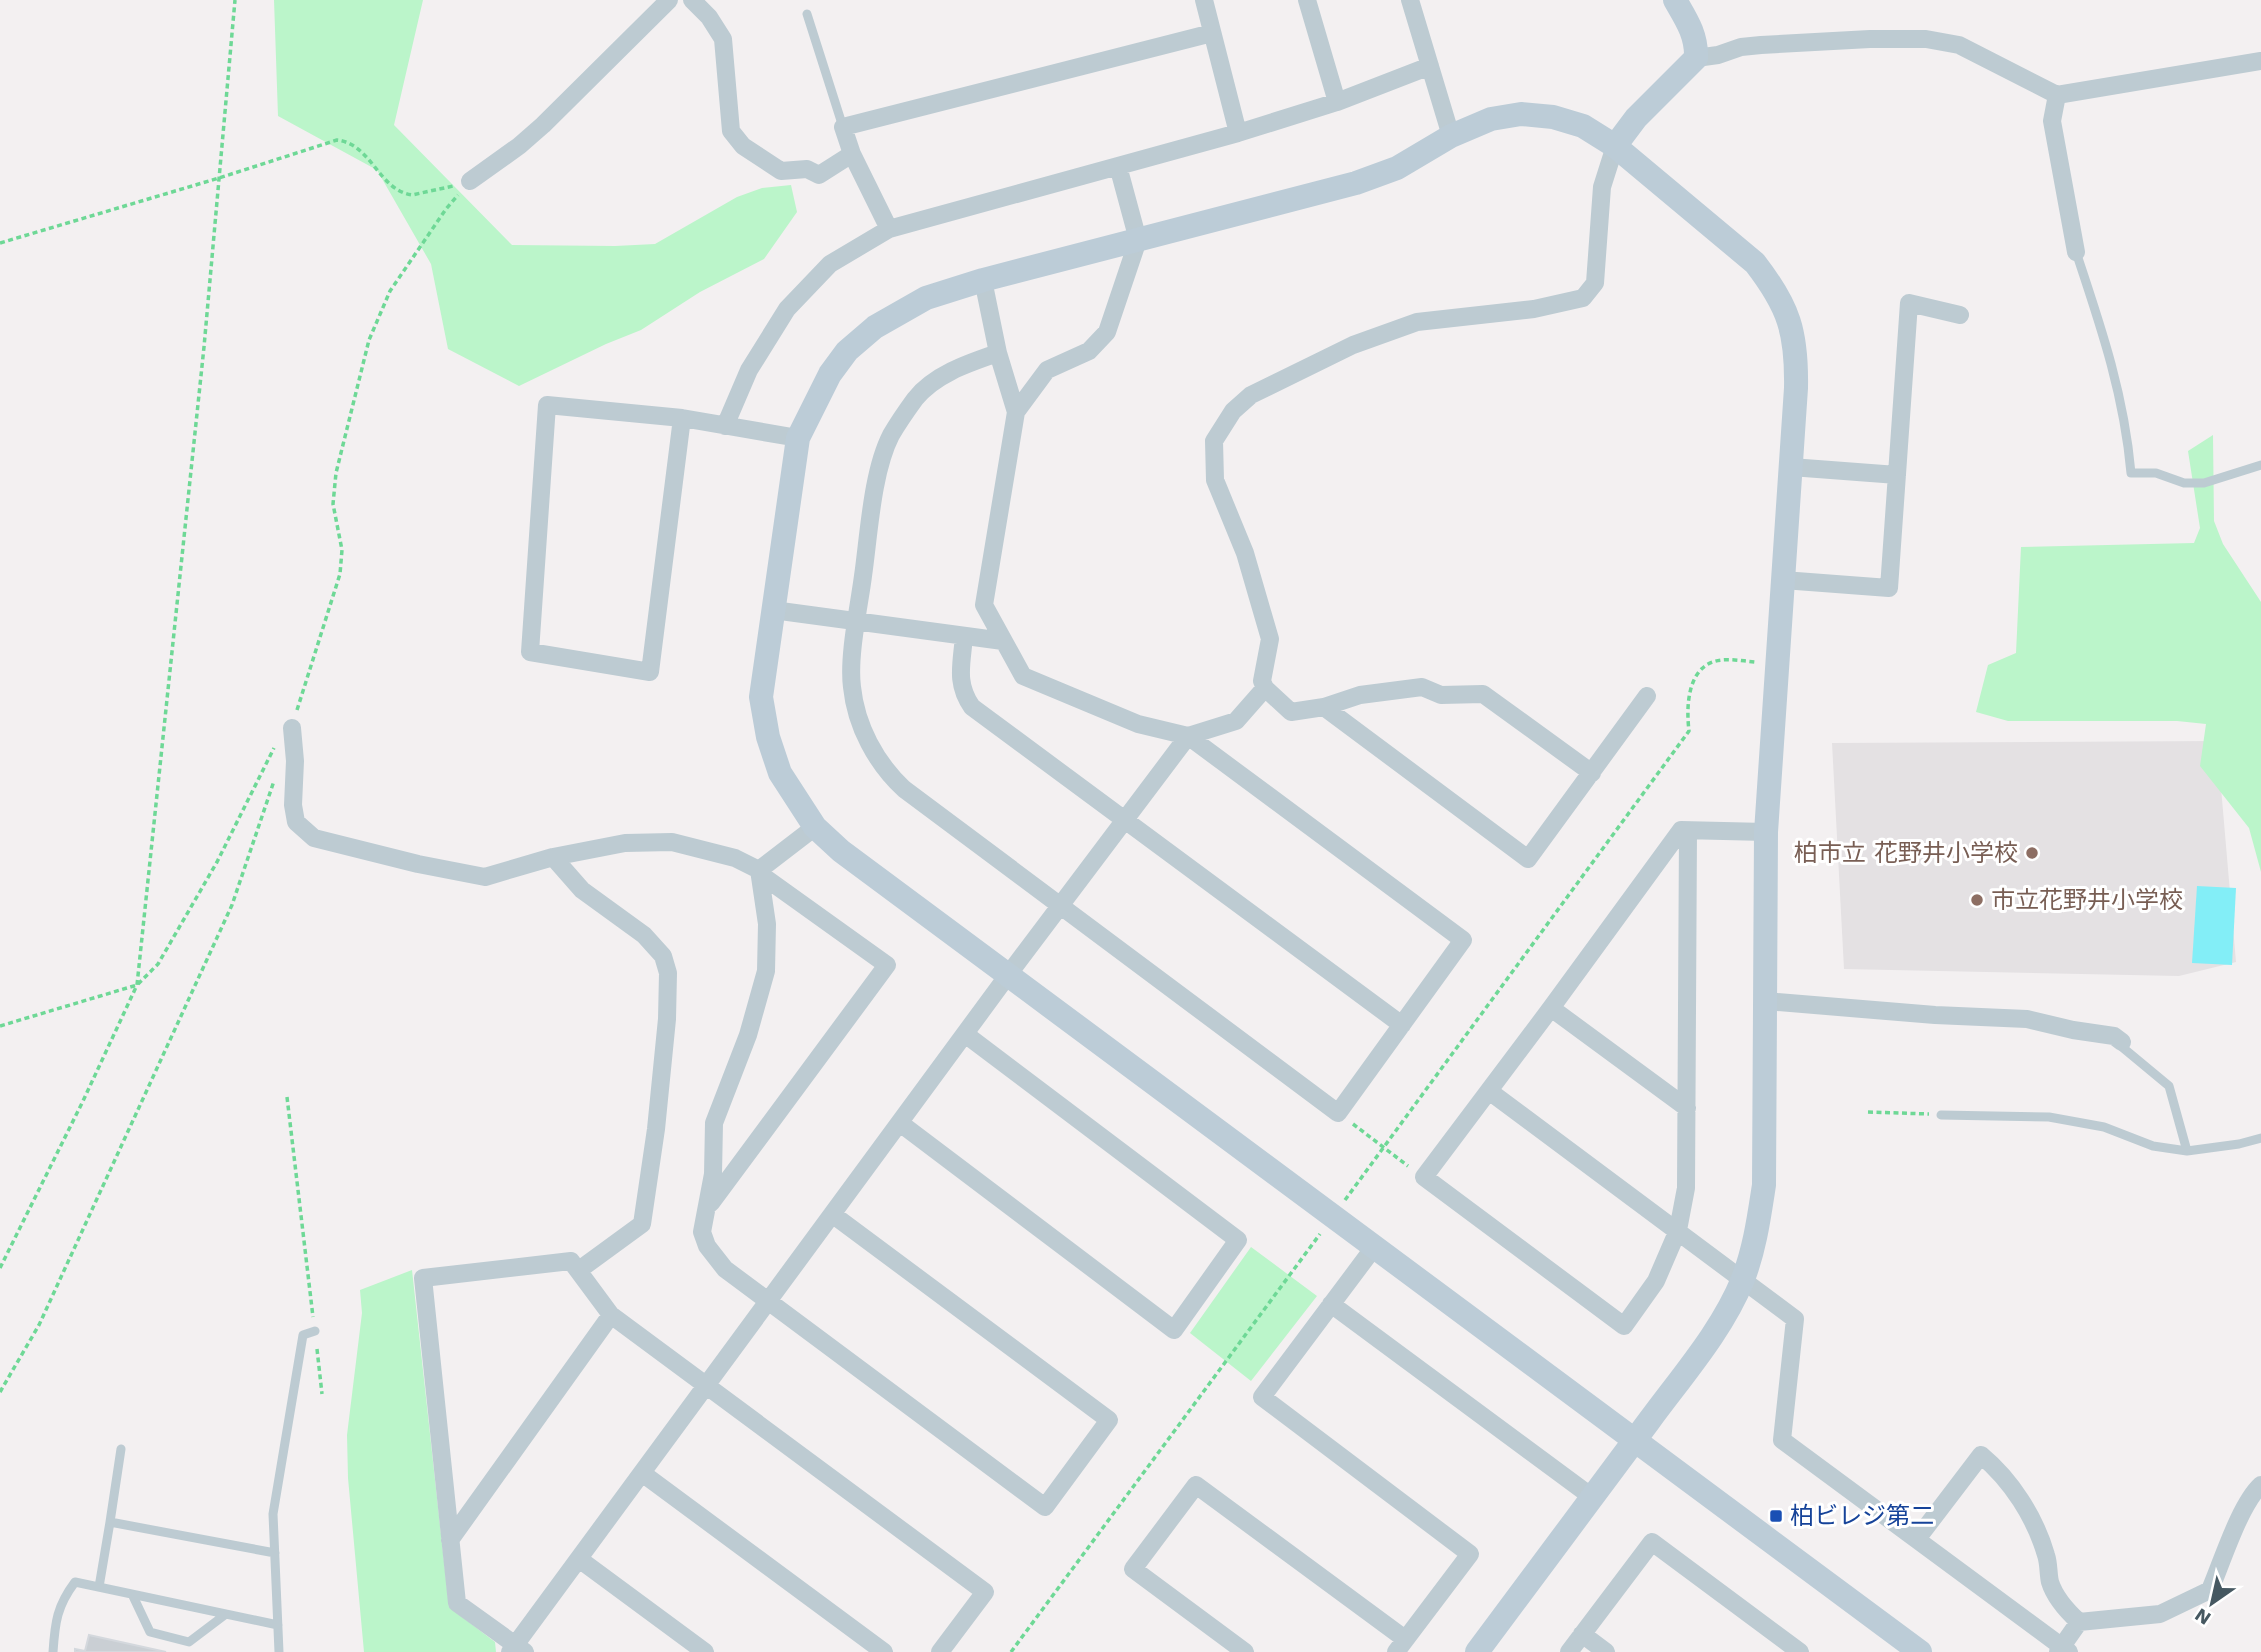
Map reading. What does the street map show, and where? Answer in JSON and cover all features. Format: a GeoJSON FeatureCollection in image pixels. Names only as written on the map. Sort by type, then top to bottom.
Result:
{"type":"FeatureCollection","features":[{"type":"Feature","properties":{"kind":"street"},"geometry":{"type":"LineString","coordinates":[[470,181],[543,125],[669,0]]}},
{"type":"Feature","properties":{"kind":"street"},"geometry":{"type":"LineString","coordinates":[[692,0],[709,17],[723,39],[731,131],[743,146],[781,171],[807,169],[819,174],[852,154]]}},
{"type":"Feature","properties":{"kind":"street"},"geometry":{"type":"LineString","coordinates":[[1204,0],[1238,133]]}},
{"type":"Feature","properties":{"kind":"street"},"geometry":{"type":"LineString","coordinates":[[1307,0],[1337,102]]}},
{"type":"Feature","properties":{"kind":"street"},"geometry":{"type":"LineString","coordinates":[[1410,0],[1451,136]]}},
{"type":"Feature","properties":{"kind":"street"},"geometry":{"type":"LineString","coordinates":[[1675,0],[1693,32],[1697,46],[1696,58]]}},
{"type":"Feature","properties":{"kind":"street"},"geometry":{"type":"LineString","coordinates":[[889,229],[852,154],[843,127],[1212,33]]}},
{"type":"Feature","properties":{"kind":"street"},"geometry":{"type":"LineString","coordinates":[[1592,773],[1483,694],[1441,695],[1422,687],[1360,695],[1324,707],[1291,712],[1265,688],[1262,681],[1270,639],[1245,553],[1215,480],[1213,441],[1233,411],[1251,395],[1353,345],[1417,323],[1534,309],[1583,298],[1595,283],[1602,187],[1615,146],[1636,118],[1696,58],[1761,45],[1926,39],[1959,45],[2057,95],[2261,61]]}},
{"type":"Feature","properties":{"kind":"street"},"geometry":{"type":"LineString","coordinates":[[725,426],[749,370],[787,309],[830,264],[889,229],[1238,133],[1337,102],[1430,66]]}},
{"type":"Feature","properties":{"kind":"street"},"geometry":{"type":"LineString","coordinates":[[2057,95],[2052,121],[2076,252]]}},
{"type":"Feature","properties":{"kind":"street"},"geometry":{"type":"LineString","coordinates":[[1477,1652],[1635,1440],[1721,1320],[1743,1279],[1756,1235],[1764,1185],[1766,832],[1797,354],[1787,312],[1772,284],[1755,263],[1615,146],[1583,126],[1553,117],[1521,114],[1490,119],[1451,136],[1397,168],[1356,183],[983,280],[926,298],[874,327],[847,351],[830,374],[798,438],[761,697],[768,737],[780,773],[814,827],[841,851],[1376,1246],[1635,1440],[1920,1652]]}},
{"type":"Feature","properties":{"kind":"street"},"geometry":{"type":"LineString","coordinates":[[1016,412],[1047,370],[1089,351],[1107,332],[1138,240],[1118,166]]}},
{"type":"Feature","properties":{"kind":"street"},"geometry":{"type":"LineString","coordinates":[[983,280],[998,353],[1016,412],[984,605],[1023,676],[1138,724],[1188,736],[1463,940],[1338,1113],[904,789],[882,766],[867,737],[851,685],[857,621],[878,474],[891,435],[917,397],[936,382],[961,366],[998,353]]}},
{"type":"Feature","properties":{"kind":"street"},"geometry":{"type":"LineString","coordinates":[[1783,580],[1889,588],[1909,303],[1960,315]]}},
{"type":"Feature","properties":{"kind":"street"},"geometry":{"type":"LineString","coordinates":[[682,418],[650,671],[530,652],[547,405],[682,418],[798,438]]}},
{"type":"Feature","properties":{"kind":"street"},"geometry":{"type":"LineString","coordinates":[[1791,467],[1897,475]]}},
{"type":"Feature","properties":{"kind":"street"},"geometry":{"type":"LineString","coordinates":[[773,610],[1003,640]]}},
{"type":"Feature","properties":{"kind":"street"},"geometry":{"type":"LineString","coordinates":[[964,636],[960,683],[964,696],[972,707],[1402,1025]]}},
{"type":"Feature","properties":{"kind":"street"},"geometry":{"type":"LineString","coordinates":[[940,1652],[985,1592],[706,1386],[611,1315],[571,1261],[423,1278],[457,1603],[517,1650],[579,1559],[706,1386],[832,1214],[1188,736],[1237,721],[1265,688]]}},
{"type":"Feature","properties":{"kind":"street"},"geometry":{"type":"LineString","coordinates":[[1324,707],[1528,859],[1647,696]]}},
{"type":"Feature","properties":{"kind":"street"},"geometry":{"type":"LineString","coordinates":[[292,728],[295,761],[293,805],[296,822],[314,838],[418,864],[485,877],[553,857],[625,843],[672,842],[735,858],[759,872],[887,965],[707,1208]]}},
{"type":"Feature","properties":{"kind":"street"},"geometry":{"type":"LineString","coordinates":[[759,872],[814,827]]}},
{"type":"Feature","properties":{"kind":"street"},"geometry":{"type":"LineString","coordinates":[[1688,831],[1686,1188],[1678,1230],[1656,1281],[1624,1326],[1424,1177],[1681,830],[1766,832]]}},
{"type":"Feature","properties":{"kind":"street"},"geometry":{"type":"LineString","coordinates":[[553,857],[583,890],[644,935],[663,956],[668,973],[667,1019],[656,1129],[642,1224],[579,1270]]}},
{"type":"Feature","properties":{"kind":"street"},"geometry":{"type":"LineString","coordinates":[[759,872],[767,924],[766,971],[748,1035],[714,1123],[713,1174],[702,1232],[707,1246],[725,1269],[1045,1507],[1109,1420],[832,1214]]}},
{"type":"Feature","properties":{"kind":"street"},"geometry":{"type":"LineString","coordinates":[[1765,1002],[2027,1019],[2114,1036],[2122,1042]]}},
{"type":"Feature","properties":{"kind":"street"},"geometry":{"type":"LineString","coordinates":[[1551,1008],[1687,1108]]}},
{"type":"Feature","properties":{"kind":"street"},"geometry":{"type":"LineString","coordinates":[[900,1123],[1174,1330],[1238,1240],[965,1034]]}},
{"type":"Feature","properties":{"kind":"street"},"geometry":{"type":"LineString","coordinates":[[1489,1091],[1795,1318],[1782,1440],[2063,1650],[2079,1622]]}},
{"type":"Feature","properties":{"kind":"street"},"geometry":{"type":"LineString","coordinates":[[1245,1652],[1133,1569],[1196,1485],[1401,1646],[1469,1554],[1262,1397],[1376,1246]]}},
{"type":"Feature","properties":{"kind":"street"},"geometry":{"type":"LineString","coordinates":[[1331,1304],[1592,1497]]}},
{"type":"Feature","properties":{"kind":"street"},"geometry":{"type":"LineString","coordinates":[[450,1540],[611,1315]]}},
{"type":"Feature","properties":{"kind":"street"},"geometry":{"type":"LineString","coordinates":[[1917,1539],[1981,1455],[1995,1467],[2028,1511],[2047,1556],[2050,1583],[2064,1607],[2079,1622]]}},
{"type":"Feature","properties":{"kind":"street"},"geometry":{"type":"LineString","coordinates":[[642,1473],[884,1652]]}},
{"type":"Feature","properties":{"kind":"street"},"geometry":{"type":"LineString","coordinates":[[2079,1622],[2160,1614],[2210,1590],[2232,1535],[2258,1495]]}},
{"type":"Feature","properties":{"kind":"street"},"geometry":{"type":"LineString","coordinates":[[1569,1652],[1651,1542],[1800,1652]]}},
{"type":"Feature","properties":{"kind":"street"},"geometry":{"type":"LineString","coordinates":[[579,1559],[705,1652]]}},
{"type":"Feature","properties":{"kind":"street"},"geometry":{"type":"LineString","coordinates":[[1582,1634],[1606,1652]]}},
{"type":"Feature","properties":{"kind":"lane"},"geometry":{"type":"LineString","coordinates":[[807,14],[843,127]]}},
{"type":"Feature","properties":{"kind":"lane"},"geometry":{"type":"LineString","coordinates":[[2076,252],[2111,358],[2128,439],[2131,473],[2156,473],[2184,483],[2204,483],[2261,465]]}},
{"type":"Feature","properties":{"kind":"lane"},"geometry":{"type":"LineString","coordinates":[[2122,1042],[2122,1047],[2169,1086],[2187,1151]]}},
{"type":"Feature","properties":{"kind":"lane"},"geometry":{"type":"LineString","coordinates":[[1941,1115],[1963,1110],[2049,1117],[2104,1127],[2153,1146],[2187,1151],[2261,1139]]}},
{"type":"Feature","properties":{"kind":"lane"},"geometry":{"type":"LineString","coordinates":[[279,1652],[273,1514],[303,1335],[315,1331]]}},
{"type":"Feature","properties":{"kind":"lane"},"geometry":{"type":"LineString","coordinates":[[99,1587],[121,1449]]}},
{"type":"Feature","properties":{"kind":"lane"},"geometry":{"type":"LineString","coordinates":[[110,1522],[275,1553]]}},
{"type":"Feature","properties":{"kind":"lane"},"geometry":{"type":"LineString","coordinates":[[53,1652],[56,1616],[64,1597],[75,1582],[278,1625]]}},
{"type":"Feature","properties":{"kind":"lane"},"geometry":{"type":"LineString","coordinates":[[132,1594],[150,1632],[189,1642],[226,1614]]}},
{"type":"Feature","properties":{"kind":"path"},"geometry":{"type":"LineString","coordinates":[[137,985],[202,361],[235,0]]}},
{"type":"Feature","properties":{"kind":"path"},"geometry":{"type":"LineString","coordinates":[[0,243],[337,141],[347,142],[360,150],[390,186],[405,194],[412,195],[470,181]]}},
{"type":"Feature","properties":{"kind":"path"},"geometry":{"type":"LineString","coordinates":[[292,728],[340,574],[342,550],[333,504],[336,473],[369,340],[390,291],[446,209]]}},
{"type":"Feature","properties":{"kind":"path"},"geometry":{"type":"LineString","coordinates":[[1011,1652],[1689,731],[1686,710],[1693,679],[1705,667],[1719,660],[1776,663]]}},
{"type":"Feature","properties":{"kind":"path"},"geometry":{"type":"LineString","coordinates":[[0,1268],[137,985],[158,964],[186,918],[274,747],[281,758]]}},
{"type":"Feature","properties":{"kind":"path"},"geometry":{"type":"LineString","coordinates":[[0,1392],[39,1325],[227,917],[277,770]]}},
{"type":"Feature","properties":{"kind":"path"},"geometry":{"type":"LineString","coordinates":[[0,1026],[137,985]]}},
{"type":"Feature","properties":{"kind":"path"},"geometry":{"type":"LineString","coordinates":[[287,1097],[322,1394]]}},
{"type":"Feature","properties":{"kind":"path"},"geometry":{"type":"LineString","coordinates":[[1868,1112],[1941,1115]]}},
{"type":"Feature","properties":{"kind":"path"},"geometry":{"type":"LineString","coordinates":[[1338,1113],[1424,1177]]}},
{"type":"Feature","properties":{"kind":"shaded area","name":"柏市立 花野井小学校"},"geometry":{"type":"Polygon","coordinates":[[[2217,741],[2236,962],[2179,976],[1844,969],[1832,743],[2217,741]]]}},
{"type":"Feature","properties":{"kind":"green space"},"geometry":{"type":"Polygon","coordinates":[[[274,0],[423,0],[394,125],[512,245],[655,244],[737,197],[762,188],[791,185],[797,212],[764,259],[700,292],[641,330],[519,386],[448,349],[431,264],[377,170],[278,116],[274,0]]]}},
{"type":"Feature","properties":{"kind":"green space"},"geometry":{"type":"Polygon","coordinates":[[[2213,435],[2214,521],[2223,544],[2261,602],[2261,872],[2249,828],[2200,766],[2206,724],[2177,721],[2008,721],[1976,712],[1988,665],[2016,653],[2021,547],[2194,543],[2200,528],[2188,451],[2213,435]]]}},
{"type":"Feature","properties":{"kind":"green space"},"geometry":{"type":"Polygon","coordinates":[[[1251,1247],[1317,1296],[1251,1381],[1190,1333],[1251,1247]]]}},
{"type":"Feature","properties":{"kind":"green space"},"geometry":{"type":"Polygon","coordinates":[[[412,1270],[449,1607],[495,1642],[496,1652],[364,1652],[348,1478],[347,1435],[362,1313],[360,1290],[412,1270]]]}},
{"type":"Feature","properties":{"kind":"water"},"geometry":{"type":"Polygon","coordinates":[[[2197,886],[2236,888],[2232,965],[2192,963],[2197,886]]]}},
{"type":"Feature","properties":{"kind":"building"},"geometry":{"type":"Polygon","coordinates":[[[89,1635],[166,1652],[75,1652],[75,1649],[85,1651],[89,1635]]]}},
{"type":"Feature","properties":{"kind":"place","name":"柏市立 花野井小学校"},"geometry":{"type":"Point","coordinates":[2032,853]}},
{"type":"Feature","properties":{"kind":"place","name":"市立花野井小学校"},"geometry":{"type":"Point","coordinates":[1977,900]}},
{"type":"Feature","properties":{"kind":"place","name":"柏ビレジ第二"},"geometry":{"type":"Point","coordinates":[1776,1516]}}]}
